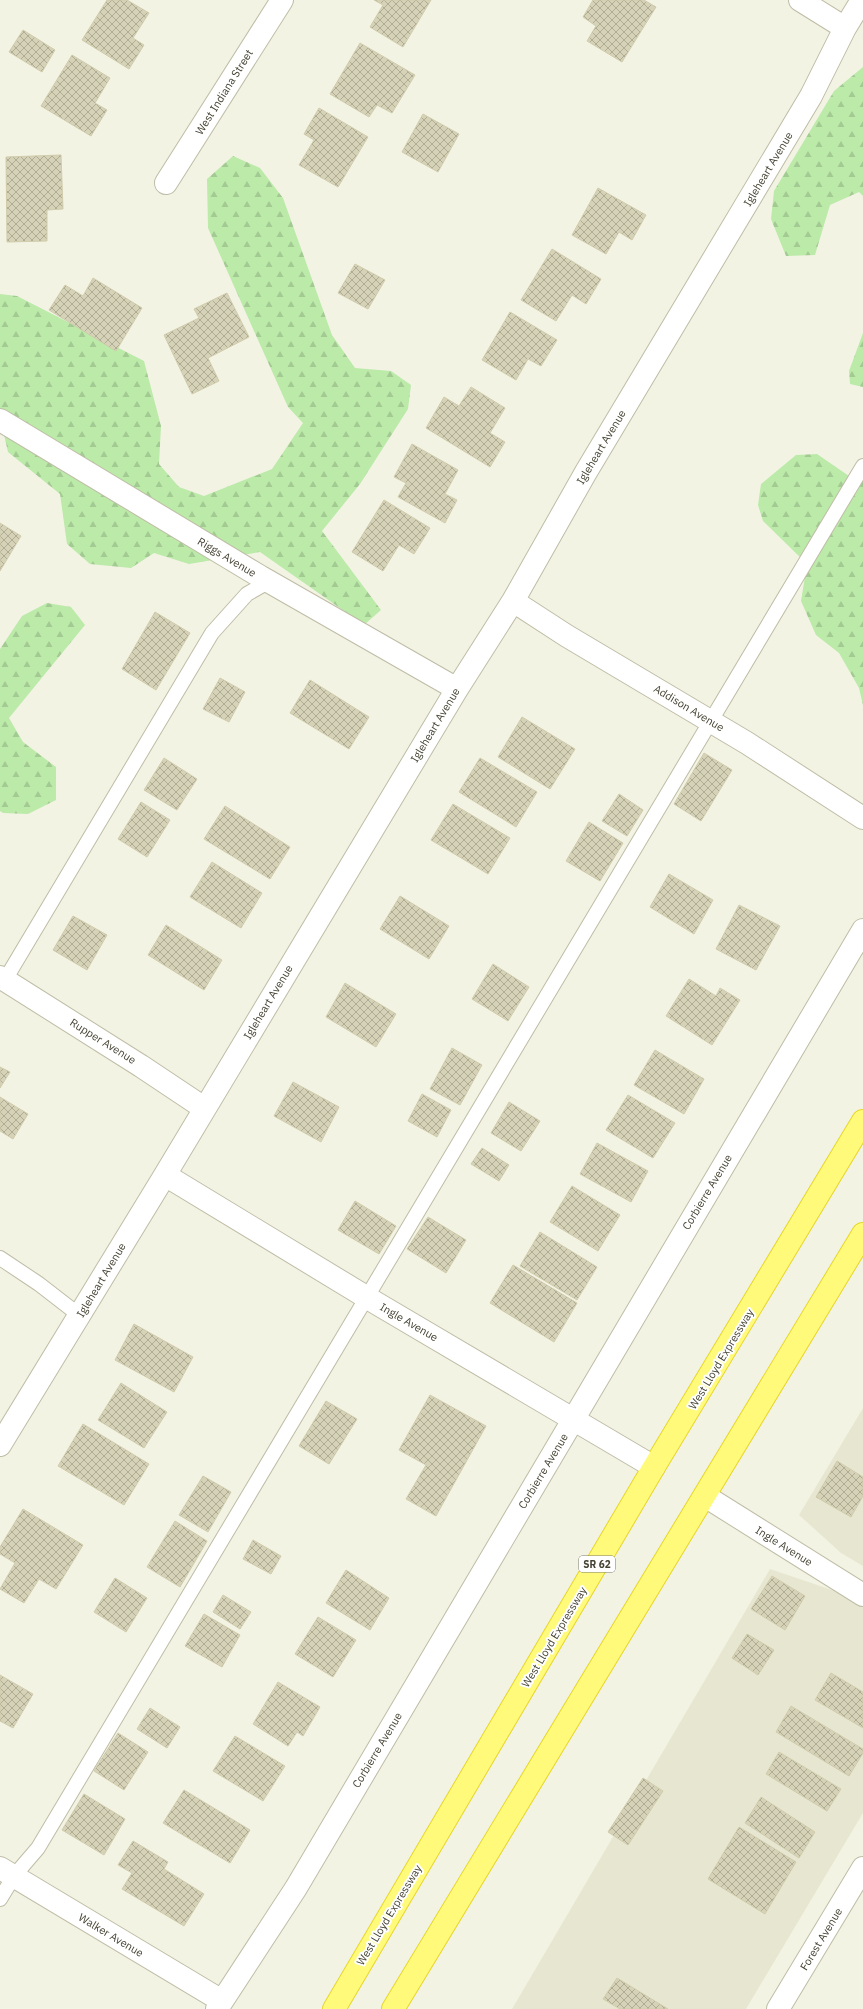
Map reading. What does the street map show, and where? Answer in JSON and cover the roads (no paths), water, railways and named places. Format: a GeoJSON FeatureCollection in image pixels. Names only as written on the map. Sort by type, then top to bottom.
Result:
{"type":"FeatureCollection","features":[{"type":"Feature","properties":{"kind":"highway","name":"West Lloyd Expressway"},"geometry":{"type":"LineString","coordinates":[[334,2009],[654,1467],[762,1291],[863,1121]]}},
{"type":"Feature","properties":{"kind":"highway"},"geometry":{"type":"LineString","coordinates":[[393,2009],[863,1234]]}},
{"type":"Feature","properties":{"kind":"street","name":"West Indiana Street"},"geometry":{"type":"LineString","coordinates":[[166,183],[282,0]]}},
{"type":"Feature","properties":{"kind":"street"},"geometry":{"type":"LineString","coordinates":[[800,0],[845,28]]}},
{"type":"Feature","properties":{"kind":"street","name":"Igleheart Avenue"},"geometry":{"type":"LineString","coordinates":[[0,1445],[165,1175],[457,689],[513,601],[586,472],[812,96],[845,28],[862,0]]}},
{"type":"Feature","properties":{"kind":"street","name":"Riggs Avenue"},"geometry":{"type":"LineString","coordinates":[[0,420],[268,582],[457,689]]}},
{"type":"Feature","properties":{"kind":"street","name":"Addison Avenue"},"geometry":{"type":"LineString","coordinates":[[513,601],[566,636],[710,721],[863,818]]}},
{"type":"Feature","properties":{"kind":"street","name":"Corbierre Avenue"},"geometry":{"type":"LineString","coordinates":[[220,2005],[296,1888],[863,930]]}},
{"type":"Feature","properties":{"kind":"street","name":"Rupper Avenue"},"geometry":{"type":"LineString","coordinates":[[3,978],[204,1108]]}},
{"type":"Feature","properties":{"kind":"street","name":"Ingle Avenue"},"geometry":{"type":"LineString","coordinates":[[165,1175],[654,1467]]}},
{"type":"Feature","properties":{"kind":"street","name":"Ingle Avenue"},"geometry":{"type":"LineString","coordinates":[[705,1496],[863,1596]]}},
{"type":"Feature","properties":{"kind":"street","name":"Forest Avenue"},"geometry":{"type":"LineString","coordinates":[[778,2009],[863,1868]]}},
{"type":"Feature","properties":{"kind":"street","name":"Walker Avenue"},"geometry":{"type":"LineString","coordinates":[[7,1872],[220,2005]]}},
{"type":"Feature","properties":{"kind":"lane"},"geometry":{"type":"LineString","coordinates":[[0,1899],[7,1872],[38,1848],[366,1296],[863,466]]}},
{"type":"Feature","properties":{"kind":"lane"},"geometry":{"type":"LineString","coordinates":[[3,978],[212,633],[247,594],[268,582]]}},
{"type":"Feature","properties":{"kind":"lane"},"geometry":{"type":"LineString","coordinates":[[0,1258],[39,1284],[79,1315]]}}]}
